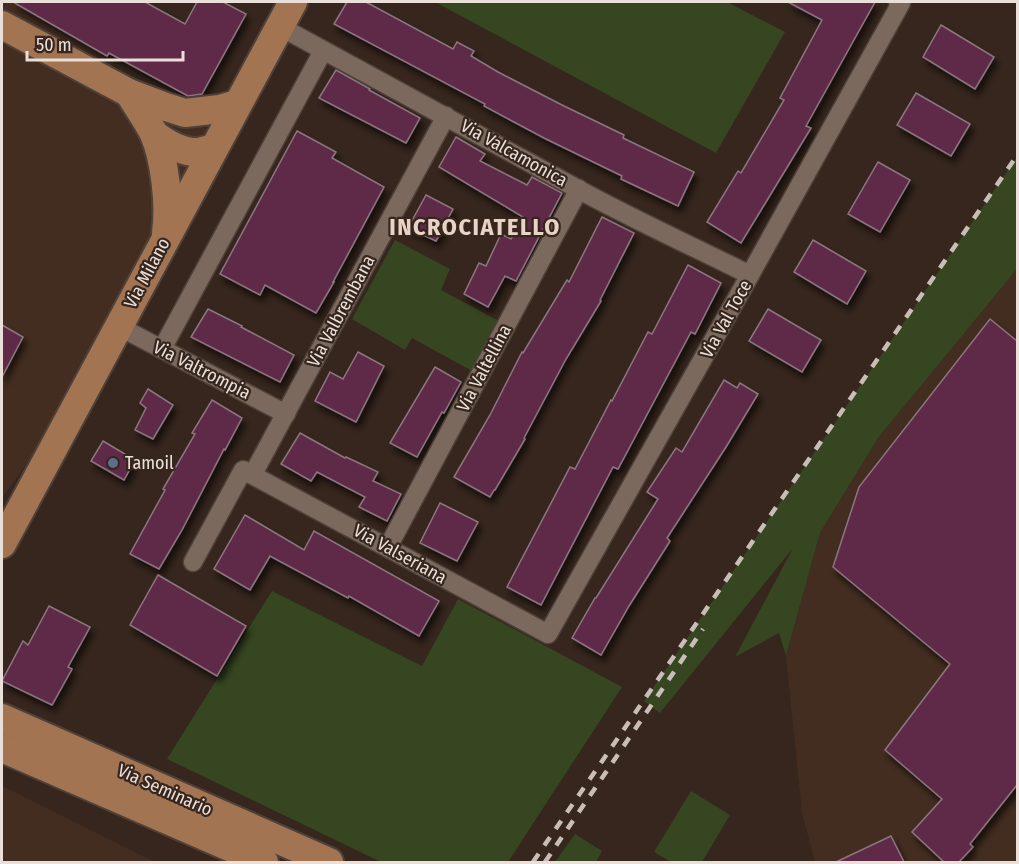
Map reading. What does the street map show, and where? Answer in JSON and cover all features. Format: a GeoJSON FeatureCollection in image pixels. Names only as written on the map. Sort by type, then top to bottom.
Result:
{"type":"FeatureCollection","features":[{"type":"Feature","properties":{"kind":"main road","name":"Via Milano"},"geometry":{"type":"LineString","coordinates":[[2,544],[293,2]]}},
{"type":"Feature","properties":{"kind":"main road"},"geometry":{"type":"LineString","coordinates":[[2,26],[129,93],[185,113],[209,136],[214,148],[199,152],[178,149],[154,134]]}},
{"type":"Feature","properties":{"kind":"main road"},"geometry":{"type":"LineString","coordinates":[[129,93],[154,134],[162,163],[166,190],[165,239]]}},
{"type":"Feature","properties":{"kind":"main road"},"geometry":{"type":"LineString","coordinates":[[185,113],[220,109],[237,104]]}},
{"type":"Feature","properties":{"kind":"main road","name":"Via Seminario"},"geometry":{"type":"LineString","coordinates":[[2,718],[329,862]]}},
{"type":"Feature","properties":{"kind":"main road","name":"Via Seminario"},"geometry":{"type":"LineString","coordinates":[[2,748],[264,862]]}},
{"type":"Feature","properties":{"kind":"street","name":"Via Val Toce"},"geometry":{"type":"LineString","coordinates":[[548,634],[900,2]]}},
{"type":"Feature","properties":{"kind":"street","name":"Via Valcamonica"},"geometry":{"type":"LineString","coordinates":[[279,26],[579,189],[750,275]]}},
{"type":"Feature","properties":{"kind":"street"},"geometry":{"type":"LineString","coordinates":[[162,349],[323,51]]}},
{"type":"Feature","properties":{"kind":"street","name":"Via Valbrembana"},"geometry":{"type":"LineString","coordinates":[[253,474],[446,116]]}},
{"type":"Feature","properties":{"kind":"street","name":"Via Valtellina"},"geometry":{"type":"LineString","coordinates":[[388,548],[579,189]]}},
{"type":"Feature","properties":{"kind":"street","name":"Via Valtrompia"},"geometry":{"type":"LineString","coordinates":[[118,326],[286,414]]}},
{"type":"Feature","properties":{"kind":"street"},"geometry":{"type":"LineString","coordinates":[[193,562],[243,470],[253,474]]}},
{"type":"Feature","properties":{"kind":"street","name":"Via Valseriana"},"geometry":{"type":"LineString","coordinates":[[253,474],[548,634]]}},
{"type":"Feature","properties":{"kind":"shaded area"},"geometry":{"type":"Polygon","coordinates":[[[2,2],[144,2],[104,81],[219,135],[98,365],[2,498],[2,2]]]}},
{"type":"Feature","properties":{"kind":"shaded area"},"geometry":{"type":"Polygon","coordinates":[[[1017,269],[1017,862],[815,862],[802,813],[786,656],[820,533],[878,438],[1017,269]]]}},
{"type":"Feature","properties":{"kind":"shaded area"},"geometry":{"type":"Polygon","coordinates":[[[2,786],[153,861],[153,862],[2,862],[2,786]]]}},
{"type":"Feature","properties":{"kind":"green space"},"geometry":{"type":"Polygon","coordinates":[[[435,2],[727,2],[785,32],[716,153],[435,2]]]}},
{"type":"Feature","properties":{"kind":"green space"},"geometry":{"type":"Polygon","coordinates":[[[1017,157],[1017,269],[878,438],[820,533],[786,656],[779,633],[735,657],[793,548],[660,713],[644,701],[1017,157]]]}},
{"type":"Feature","properties":{"kind":"green space"},"geometry":{"type":"Polygon","coordinates":[[[395,240],[450,269],[441,290],[499,321],[472,371],[412,338],[405,350],[352,319],[395,240]]]}},
{"type":"Feature","properties":{"kind":"green space"},"geometry":{"type":"Polygon","coordinates":[[[272,591],[422,666],[458,599],[622,687],[508,862],[381,862],[167,759],[272,591]]]}},
{"type":"Feature","properties":{"kind":"green space"},"geometry":{"type":"Polygon","coordinates":[[[691,791],[730,815],[702,862],[671,862],[654,852],[691,791]]]}},
{"type":"Feature","properties":{"kind":"green space"},"geometry":{"type":"Polygon","coordinates":[[[575,834],[602,851],[596,862],[555,862],[575,834]]]}},
{"type":"Feature","properties":{"kind":"building"},"geometry":{"type":"Polygon","coordinates":[[[13,2],[145,2],[185,24],[197,2],[223,2],[246,14],[202,94],[188,96],[109,53],[107,56],[13,2]]]}},
{"type":"Feature","properties":{"kind":"building"},"geometry":{"type":"Polygon","coordinates":[[[347,2],[366,2],[453,49],[457,42],[474,51],[471,56],[498,72],[624,135],[623,138],[694,172],[678,206],[621,179],[622,176],[544,138],[334,24],[347,2]]]}},
{"type":"Feature","properties":{"kind":"building"},"geometry":{"type":"Polygon","coordinates":[[[788,2],[875,2],[806,126],[811,128],[741,243],[707,222],[738,171],[741,173],[784,100],[780,98],[822,20],[788,2]]]}},
{"type":"Feature","properties":{"kind":"building"},"geometry":{"type":"Polygon","coordinates":[[[941,25],[994,57],[975,89],[923,57],[941,25]]]}},
{"type":"Feature","properties":{"kind":"building"},"geometry":{"type":"Polygon","coordinates":[[[336,70],[420,118],[406,143],[319,98],[336,70]]]}},
{"type":"Feature","properties":{"kind":"building"},"geometry":{"type":"Polygon","coordinates":[[[916,93],[970,124],[951,156],[897,125],[916,93]]]}},
{"type":"Feature","properties":{"kind":"building"},"geometry":{"type":"Polygon","coordinates":[[[297,131],[336,152],[332,158],[384,187],[316,313],[265,285],[260,295],[220,274],[297,131]]]}},
{"type":"Feature","properties":{"kind":"building"},"geometry":{"type":"Polygon","coordinates":[[[456,137],[485,154],[480,161],[527,185],[532,177],[562,193],[516,281],[505,276],[488,307],[464,294],[479,263],[486,266],[501,234],[511,239],[523,217],[439,167],[456,137]]]}},
{"type":"Feature","properties":{"kind":"building"},"geometry":{"type":"Polygon","coordinates":[[[878,162],[910,180],[880,232],[848,214],[878,162]]]}},
{"type":"Feature","properties":{"kind":"building"},"geometry":{"type":"Polygon","coordinates":[[[426,195],[453,209],[436,241],[408,228],[426,195]]]}},
{"type":"Feature","properties":{"kind":"building"},"geometry":{"type":"Polygon","coordinates":[[[602,217],[634,233],[601,301],[566,359],[525,439],[490,497],[454,477],[490,415],[522,352],[567,280],[569,282],[602,217]]]}},
{"type":"Feature","properties":{"kind":"building"},"geometry":{"type":"Polygon","coordinates":[[[813,240],[866,271],[847,304],[794,272],[813,240]]]}},
{"type":"Feature","properties":{"kind":"building"},"geometry":{"type":"Polygon","coordinates":[[[688,265],[721,283],[695,334],[691,332],[618,469],[613,467],[541,605],[507,587],[570,467],[575,469],[648,332],[652,334],[688,265]]]}},
{"type":"Feature","properties":{"kind":"building"},"geometry":{"type":"Polygon","coordinates":[[[208,309],[294,355],[280,382],[191,337],[208,309]]]}},
{"type":"Feature","properties":{"kind":"building"},"geometry":{"type":"Polygon","coordinates":[[[768,309],[821,340],[802,372],[749,341],[768,309]]]}},
{"type":"Feature","properties":{"kind":"building"},"geometry":{"type":"Polygon","coordinates":[[[990,319],[1017,341],[1017,785],[970,844],[973,847],[959,862],[944,862],[912,832],[942,799],[885,750],[950,664],[833,567],[859,487],[990,319]]]}},
{"type":"Feature","properties":{"kind":"building"},"geometry":{"type":"Polygon","coordinates":[[[2,325],[23,337],[2,377],[2,325]]]}},
{"type":"Feature","properties":{"kind":"building"},"geometry":{"type":"Polygon","coordinates":[[[358,352],[384,366],[356,422],[315,401],[330,372],[343,379],[358,352]]]}},
{"type":"Feature","properties":{"kind":"building"},"geometry":{"type":"Polygon","coordinates":[[[435,367],[461,382],[417,457],[390,443],[435,367]]]}},
{"type":"Feature","properties":{"kind":"building"},"geometry":{"type":"Polygon","coordinates":[[[724,380],[737,388],[740,383],[758,394],[667,538],[670,541],[601,655],[572,638],[658,499],[647,492],[676,448],[682,452],[724,380]]]}},
{"type":"Feature","properties":{"kind":"building"},"geometry":{"type":"Polygon","coordinates":[[[148,389],[173,405],[153,439],[135,430],[146,408],[140,403],[148,389]]]}},
{"type":"Feature","properties":{"kind":"building"},"geometry":{"type":"Polygon","coordinates":[[[212,400],[242,418],[159,569],[130,554],[165,490],[163,489],[195,434],[192,433],[212,400]]]}},
{"type":"Feature","properties":{"kind":"building"},"geometry":{"type":"Polygon","coordinates":[[[300,433],[345,458],[378,472],[373,481],[401,494],[387,521],[359,507],[365,497],[317,472],[311,481],[281,464],[300,433]]]}},
{"type":"Feature","properties":{"kind":"building"},"geometry":{"type":"Polygon","coordinates":[[[103,441],[135,460],[124,480],[91,461],[103,441]]]}},
{"type":"Feature","properties":{"kind":"building"},"geometry":{"type":"Polygon","coordinates":[[[440,503],[478,522],[457,561],[420,543],[440,503]]]}},
{"type":"Feature","properties":{"kind":"building"},"geometry":{"type":"Polygon","coordinates":[[[245,515],[304,550],[314,531],[439,601],[419,636],[349,596],[348,598],[270,556],[250,590],[214,569],[245,515]]]}},
{"type":"Feature","properties":{"kind":"building"},"geometry":{"type":"Polygon","coordinates":[[[158,575],[246,626],[217,676],[130,625],[158,575]]]}},
{"type":"Feature","properties":{"kind":"building"},"geometry":{"type":"Polygon","coordinates":[[[49,606],[90,627],[68,667],[72,669],[52,705],[2,681],[23,641],[28,645],[49,606]]]}},
{"type":"Feature","properties":{"kind":"building"},"geometry":{"type":"Polygon","coordinates":[[[891,836],[904,862],[836,862],[891,836]]]}},
{"type":"Feature","properties":{"kind":"railway"},"geometry":{"type":"LineString","coordinates":[[533,862],[1018,154]]}},
{"type":"Feature","properties":{"kind":"railway"},"geometry":{"type":"LineString","coordinates":[[545,862],[703,629]]}},
{"type":"Feature","properties":{"kind":"place","name":"Tamoil"},"geometry":{"type":"Point","coordinates":[113,463]}},
{"type":"Feature","properties":{"kind":"district","name":"INCROCIATELLO"},"geometry":{"type":"Point","coordinates":[475,227]}}]}
